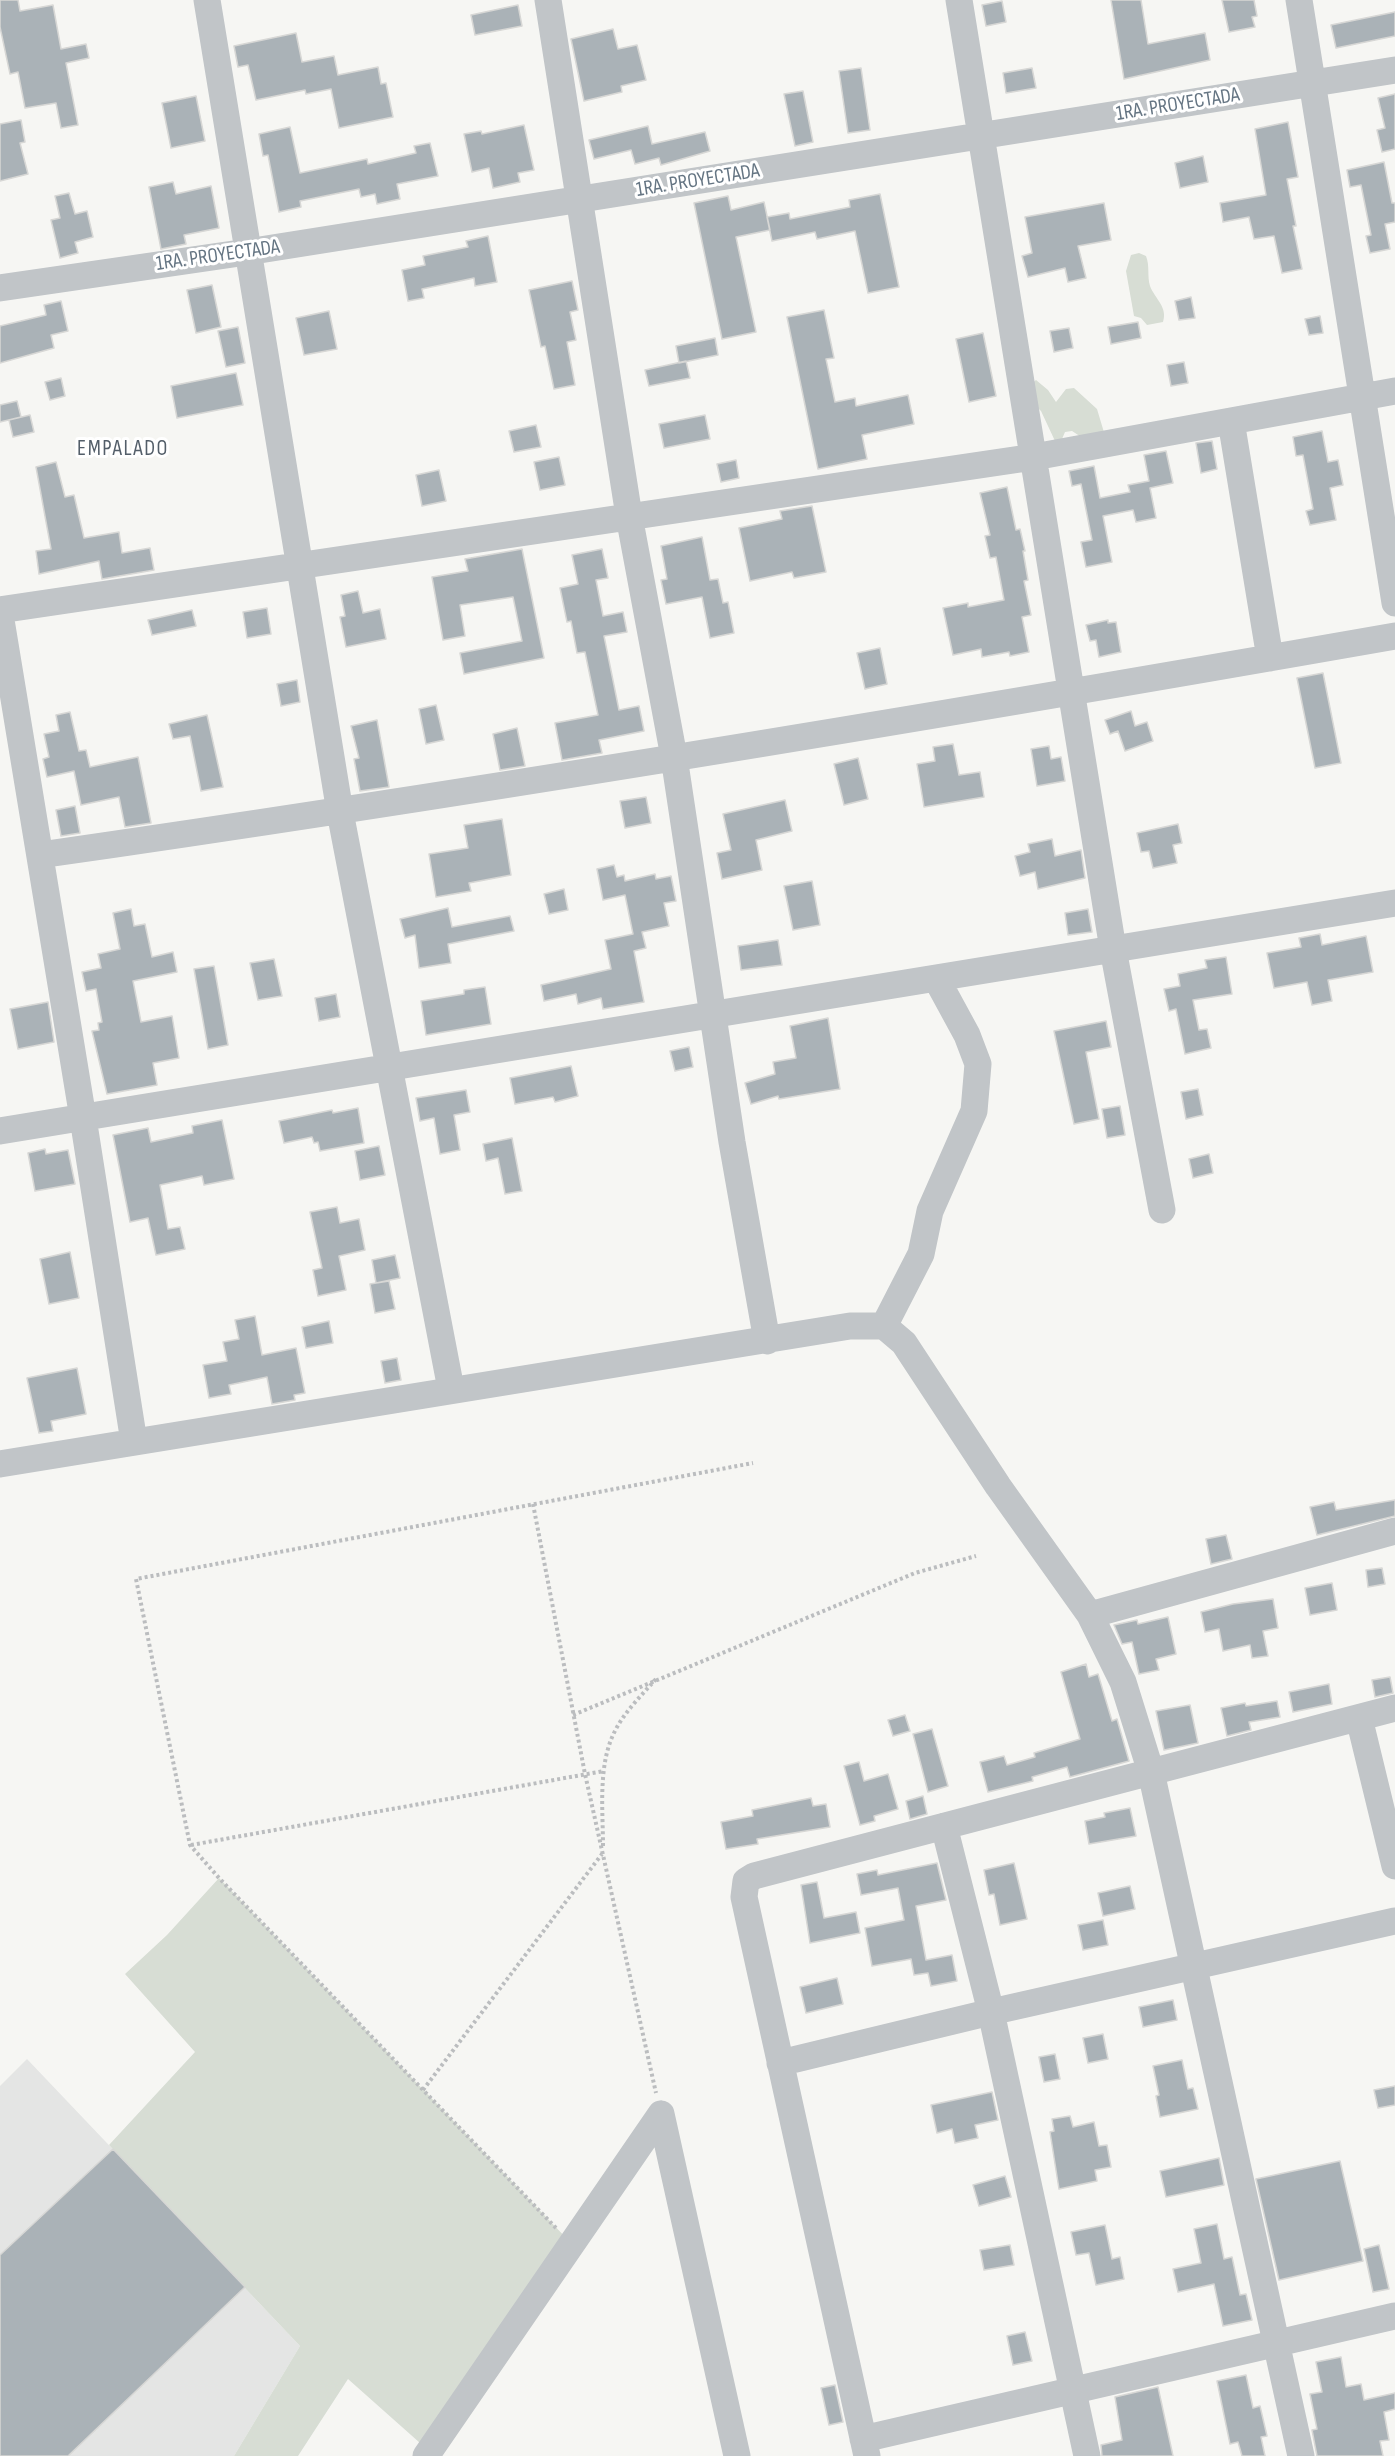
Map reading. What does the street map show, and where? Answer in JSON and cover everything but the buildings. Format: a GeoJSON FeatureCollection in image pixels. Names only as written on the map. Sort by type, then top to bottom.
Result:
{"type":"FeatureCollection","features":[{"type":"Feature","properties":{"kind":"street"},"geometry":{"type":"LineString","coordinates":[[207,0],[340,812],[387,1069],[451,1389]]}},
{"type":"Feature","properties":{"kind":"street"},"geometry":{"type":"LineString","coordinates":[[549,0],[629,516],[674,757],[715,1014],[732,1142],[767,1341]]}},
{"type":"Feature","properties":{"kind":"street"},"geometry":{"type":"LineString","coordinates":[[960,0],[1113,949],[1162,1210]]}},
{"type":"Feature","properties":{"kind":"street"},"geometry":{"type":"LineString","coordinates":[[1299,0],[1395,603]]}},
{"type":"Feature","properties":{"kind":"street","name":"1RA. PROYECTADA"},"geometry":{"type":"LineString","coordinates":[[0,288],[247,252],[1395,70]]}},
{"type":"Feature","properties":{"kind":"street"},"geometry":{"type":"LineString","coordinates":[[134,1442],[0,612],[1034,457],[1395,391]]}},
{"type":"Feature","properties":{"kind":"street"},"geometry":{"type":"LineString","coordinates":[[1230,421],[1270,658]]}},
{"type":"Feature","properties":{"kind":"street"},"geometry":{"type":"LineString","coordinates":[[40,855],[340,812],[1073,692],[1395,636]]}},
{"type":"Feature","properties":{"kind":"street"},"geometry":{"type":"LineString","coordinates":[[0,1131],[1395,903]]}},
{"type":"Feature","properties":{"kind":"street"},"geometry":{"type":"LineString","coordinates":[[884,1326],[921,1254],[930,1211],[974,1111],[978,1064],[967,1035],[936,978]]}},
{"type":"Feature","properties":{"kind":"street"},"geometry":{"type":"LineString","coordinates":[[0,1464],[850,1326],[884,1326],[904,1343],[998,1486],[1090,1615],[1124,1682],[1151,1773],[1301,2456]]}},
{"type":"Feature","properties":{"kind":"street"},"geometry":{"type":"LineString","coordinates":[[1090,1615],[1395,1531]]}},
{"type":"Feature","properties":{"kind":"street"},"geometry":{"type":"LineString","coordinates":[[1395,1708],[754,1876],[746,1881],[743,1888],[865,2447],[1072,2391],[1395,2316]]}},
{"type":"Feature","properties":{"kind":"street"},"geometry":{"type":"LineString","coordinates":[[1359,1718],[1395,1866]]}},
{"type":"Feature","properties":{"kind":"street"},"geometry":{"type":"LineString","coordinates":[[944,1826],[991,2012],[1087,2456]]}},
{"type":"Feature","properties":{"kind":"street"},"geometry":{"type":"LineString","coordinates":[[780,2063],[991,2012],[1395,1921]]}},
{"type":"Feature","properties":{"kind":"street"},"geometry":{"type":"LineString","coordinates":[[430,2454],[661,2114]]}},
{"type":"Feature","properties":{"kind":"street"},"geometry":{"type":"LineString","coordinates":[[661,2114],[737,2456]]}},
{"type":"Feature","properties":{"kind":"path"},"geometry":{"type":"LineString","coordinates":[[572,2244],[219,1878],[190,1845],[136,1579],[753,1463]]}},
{"type":"Feature","properties":{"kind":"path"},"geometry":{"type":"LineString","coordinates":[[532,1504],[585,1774],[661,2114]]}},
{"type":"Feature","properties":{"kind":"path"},"geometry":{"type":"LineString","coordinates":[[573,1715],[915,1573],[976,1556]]}},
{"type":"Feature","properties":{"kind":"path"},"geometry":{"type":"LineString","coordinates":[[423,2090],[603,1853],[604,1771],[613,1735],[627,1712],[656,1679]]}},
{"type":"Feature","properties":{"kind":"path"},"geometry":{"type":"LineString","coordinates":[[190,1845],[604,1771]]}},
{"type":"Feature","properties":{"kind":"shaded area"},"geometry":{"type":"Polygon","coordinates":[[[1139,253],[1146,256],[1150,286],[1164,312],[1163,322],[1147,325],[1141,318],[1134,316],[1126,271],[1131,255],[1139,253]]]}},
{"type":"Feature","properties":{"kind":"shaded area"},"geometry":{"type":"Polygon","coordinates":[[[1036,380],[1048,390],[1056,402],[1066,389],[1074,388],[1097,409],[1106,439],[1092,444],[1072,431],[1065,432],[1062,439],[1055,441],[1041,411],[1035,405],[1030,385],[1036,380]]]}},
{"type":"Feature","properties":{"kind":"shaded area"},"geometry":{"type":"Polygon","coordinates":[[[219,1878],[572,2244],[429,2451],[348,2379],[298,2456],[234,2456],[300,2346],[109,2145],[195,2052],[125,1974],[167,1935],[219,1878]]]}},
{"type":"Feature","properties":{"kind":"shaded area"},"geometry":{"type":"Polygon","coordinates":[[[27,2059],[300,2346],[234,2456],[0,2456],[0,2086],[27,2059]]]}},
{"type":"Feature","properties":{"kind":"district","name":"EMPALADO"},"geometry":{"type":"Point","coordinates":[123,449]}}]}
